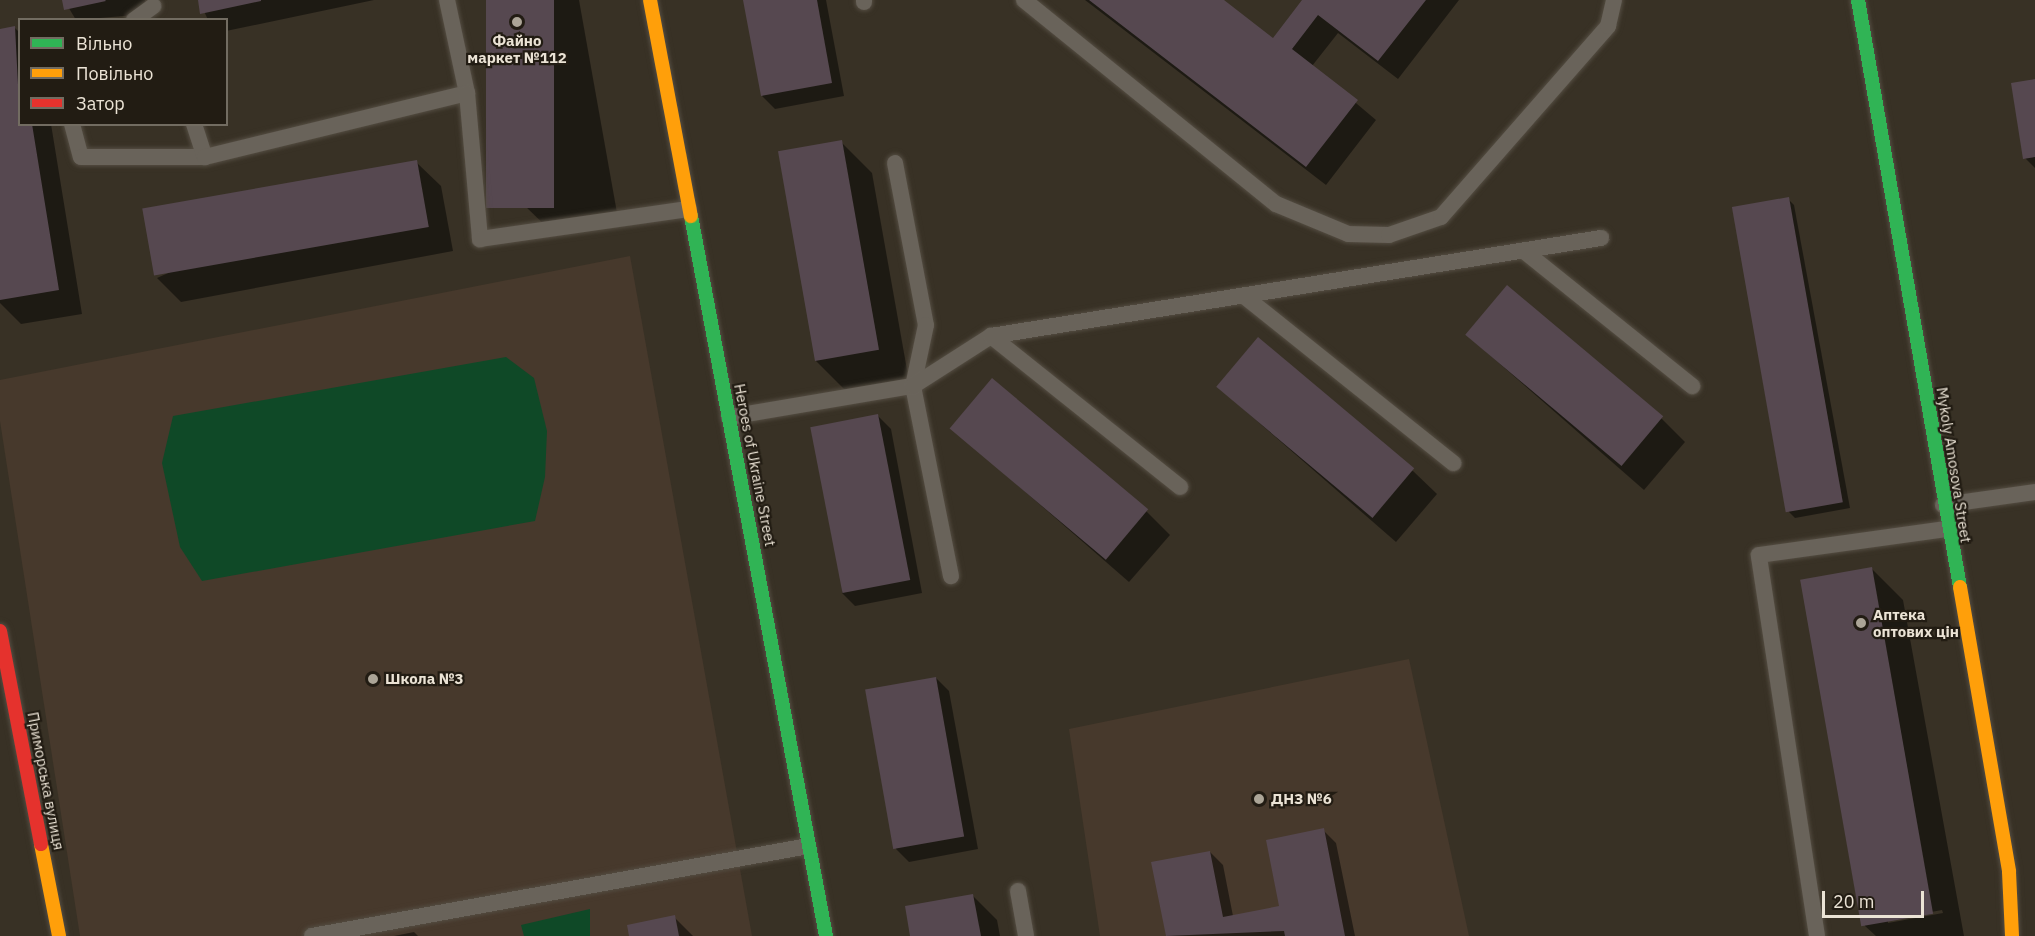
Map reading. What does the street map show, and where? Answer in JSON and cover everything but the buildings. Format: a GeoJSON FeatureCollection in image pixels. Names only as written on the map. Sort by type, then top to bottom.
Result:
{"type":"FeatureCollection","features":[{"type":"Feature","properties":{"kind":"street","name":"Heroes of Ukraine Street"},"geometry":{"type":"LineString","coordinates":[[650,0],[826,936]]}},
{"type":"Feature","properties":{"kind":"street","name":"Mykoly Amosova Street"},"geometry":{"type":"LineString","coordinates":[[1858,0],[1947,529],[2009,872],[2012,936]]}},
{"type":"Feature","properties":{"kind":"street","name":"Приморська вулиця"},"geometry":{"type":"LineString","coordinates":[[0,631],[59,936]]}},
{"type":"Feature","properties":{"kind":"lane"},"geometry":{"type":"LineString","coordinates":[[447,0],[467,93],[480,239],[689,209]]}},
{"type":"Feature","properties":{"kind":"lane"},"geometry":{"type":"LineString","coordinates":[[1024,0],[1276,204],[1348,234],[1389,235],[1441,217],[1608,26],[1614,0]]}},
{"type":"Feature","properties":{"kind":"lane"},"geometry":{"type":"LineString","coordinates":[[137,18],[154,8]]}},
{"type":"Feature","properties":{"kind":"lane"},"geometry":{"type":"LineString","coordinates":[[73,126],[81,157],[205,157],[467,93]]}},
{"type":"Feature","properties":{"kind":"lane"},"geometry":{"type":"LineString","coordinates":[[195,126],[205,157]]}},
{"type":"Feature","properties":{"kind":"lane"},"geometry":{"type":"LineString","coordinates":[[895,163],[926,325],[913,386],[951,576]]}},
{"type":"Feature","properties":{"kind":"lane"},"geometry":{"type":"LineString","coordinates":[[729,417],[913,386],[991,336],[1601,238]]}},
{"type":"Feature","properties":{"kind":"lane"},"geometry":{"type":"LineString","coordinates":[[1524,250],[1692,386]]}},
{"type":"Feature","properties":{"kind":"lane"},"geometry":{"type":"LineString","coordinates":[[1244,296],[1453,463]]}},
{"type":"Feature","properties":{"kind":"lane"},"geometry":{"type":"LineString","coordinates":[[991,336],[1180,487]]}},
{"type":"Feature","properties":{"kind":"lane"},"geometry":{"type":"LineString","coordinates":[[1943,505],[2035,492]]}},
{"type":"Feature","properties":{"kind":"lane"},"geometry":{"type":"LineString","coordinates":[[1817,936],[1759,555],[1947,529]]}},
{"type":"Feature","properties":{"kind":"lane"},"geometry":{"type":"LineString","coordinates":[[312,936],[808,846]]}},
{"type":"Feature","properties":{"kind":"lane"},"geometry":{"type":"LineString","coordinates":[[1018,891],[1026,936]]}},
{"type":"Feature","properties":{"kind":"shaded area","name":"Школа №3"},"geometry":{"type":"Polygon","coordinates":[[[630,256],[752,936],[80,936],[0,421],[0,380],[630,256]]]}},
{"type":"Feature","properties":{"kind":"shaded area","name":"ДНЗ №6"},"geometry":{"type":"Polygon","coordinates":[[[1409,659],[1469,936],[1100,936],[1069,729],[1409,659]]]}},
{"type":"Feature","properties":{"kind":"green space"},"geometry":{"type":"Polygon","coordinates":[[[506,357],[534,378],[547,431],[545,477],[535,521],[202,581],[180,547],[162,463],[173,416],[506,357]]]}},
{"type":"Feature","properties":{"kind":"green space"},"geometry":{"type":"Polygon","coordinates":[[[590,909],[590,936],[524,936],[521,925],[590,909]]]}},
{"type":"Feature","properties":{"kind":"traffic: fast"},"geometry":{"type":"LineString","coordinates":[[1858,0],[1960,587]]}},
{"type":"Feature","properties":{"kind":"traffic: fast"},"geometry":{"type":"LineString","coordinates":[[691,216],[826,936]]}},
{"type":"Feature","properties":{"kind":"traffic: slow"},"geometry":{"type":"LineString","coordinates":[[650,0],[691,216]]}},
{"type":"Feature","properties":{"kind":"traffic: slow"},"geometry":{"type":"LineString","coordinates":[[1960,587],[2009,872],[2012,936]]}},
{"type":"Feature","properties":{"kind":"traffic: slow"},"geometry":{"type":"LineString","coordinates":[[41,844],[59,936]]}},
{"type":"Feature","properties":{"kind":"traffic: jam"},"geometry":{"type":"LineString","coordinates":[[0,631],[41,844]]}},
{"type":"Feature","properties":{"kind":"place","name":"Файно маркет №112"},"geometry":{"type":"Point","coordinates":[517,22]}},
{"type":"Feature","properties":{"kind":"place","name":"Аптека оптових цін"},"geometry":{"type":"Point","coordinates":[1861,623]}},
{"type":"Feature","properties":{"kind":"place","name":"Школа №3"},"geometry":{"type":"Point","coordinates":[373,679]}},
{"type":"Feature","properties":{"kind":"place","name":"ДНЗ №6"},"geometry":{"type":"Point","coordinates":[1259,799]}}]}
